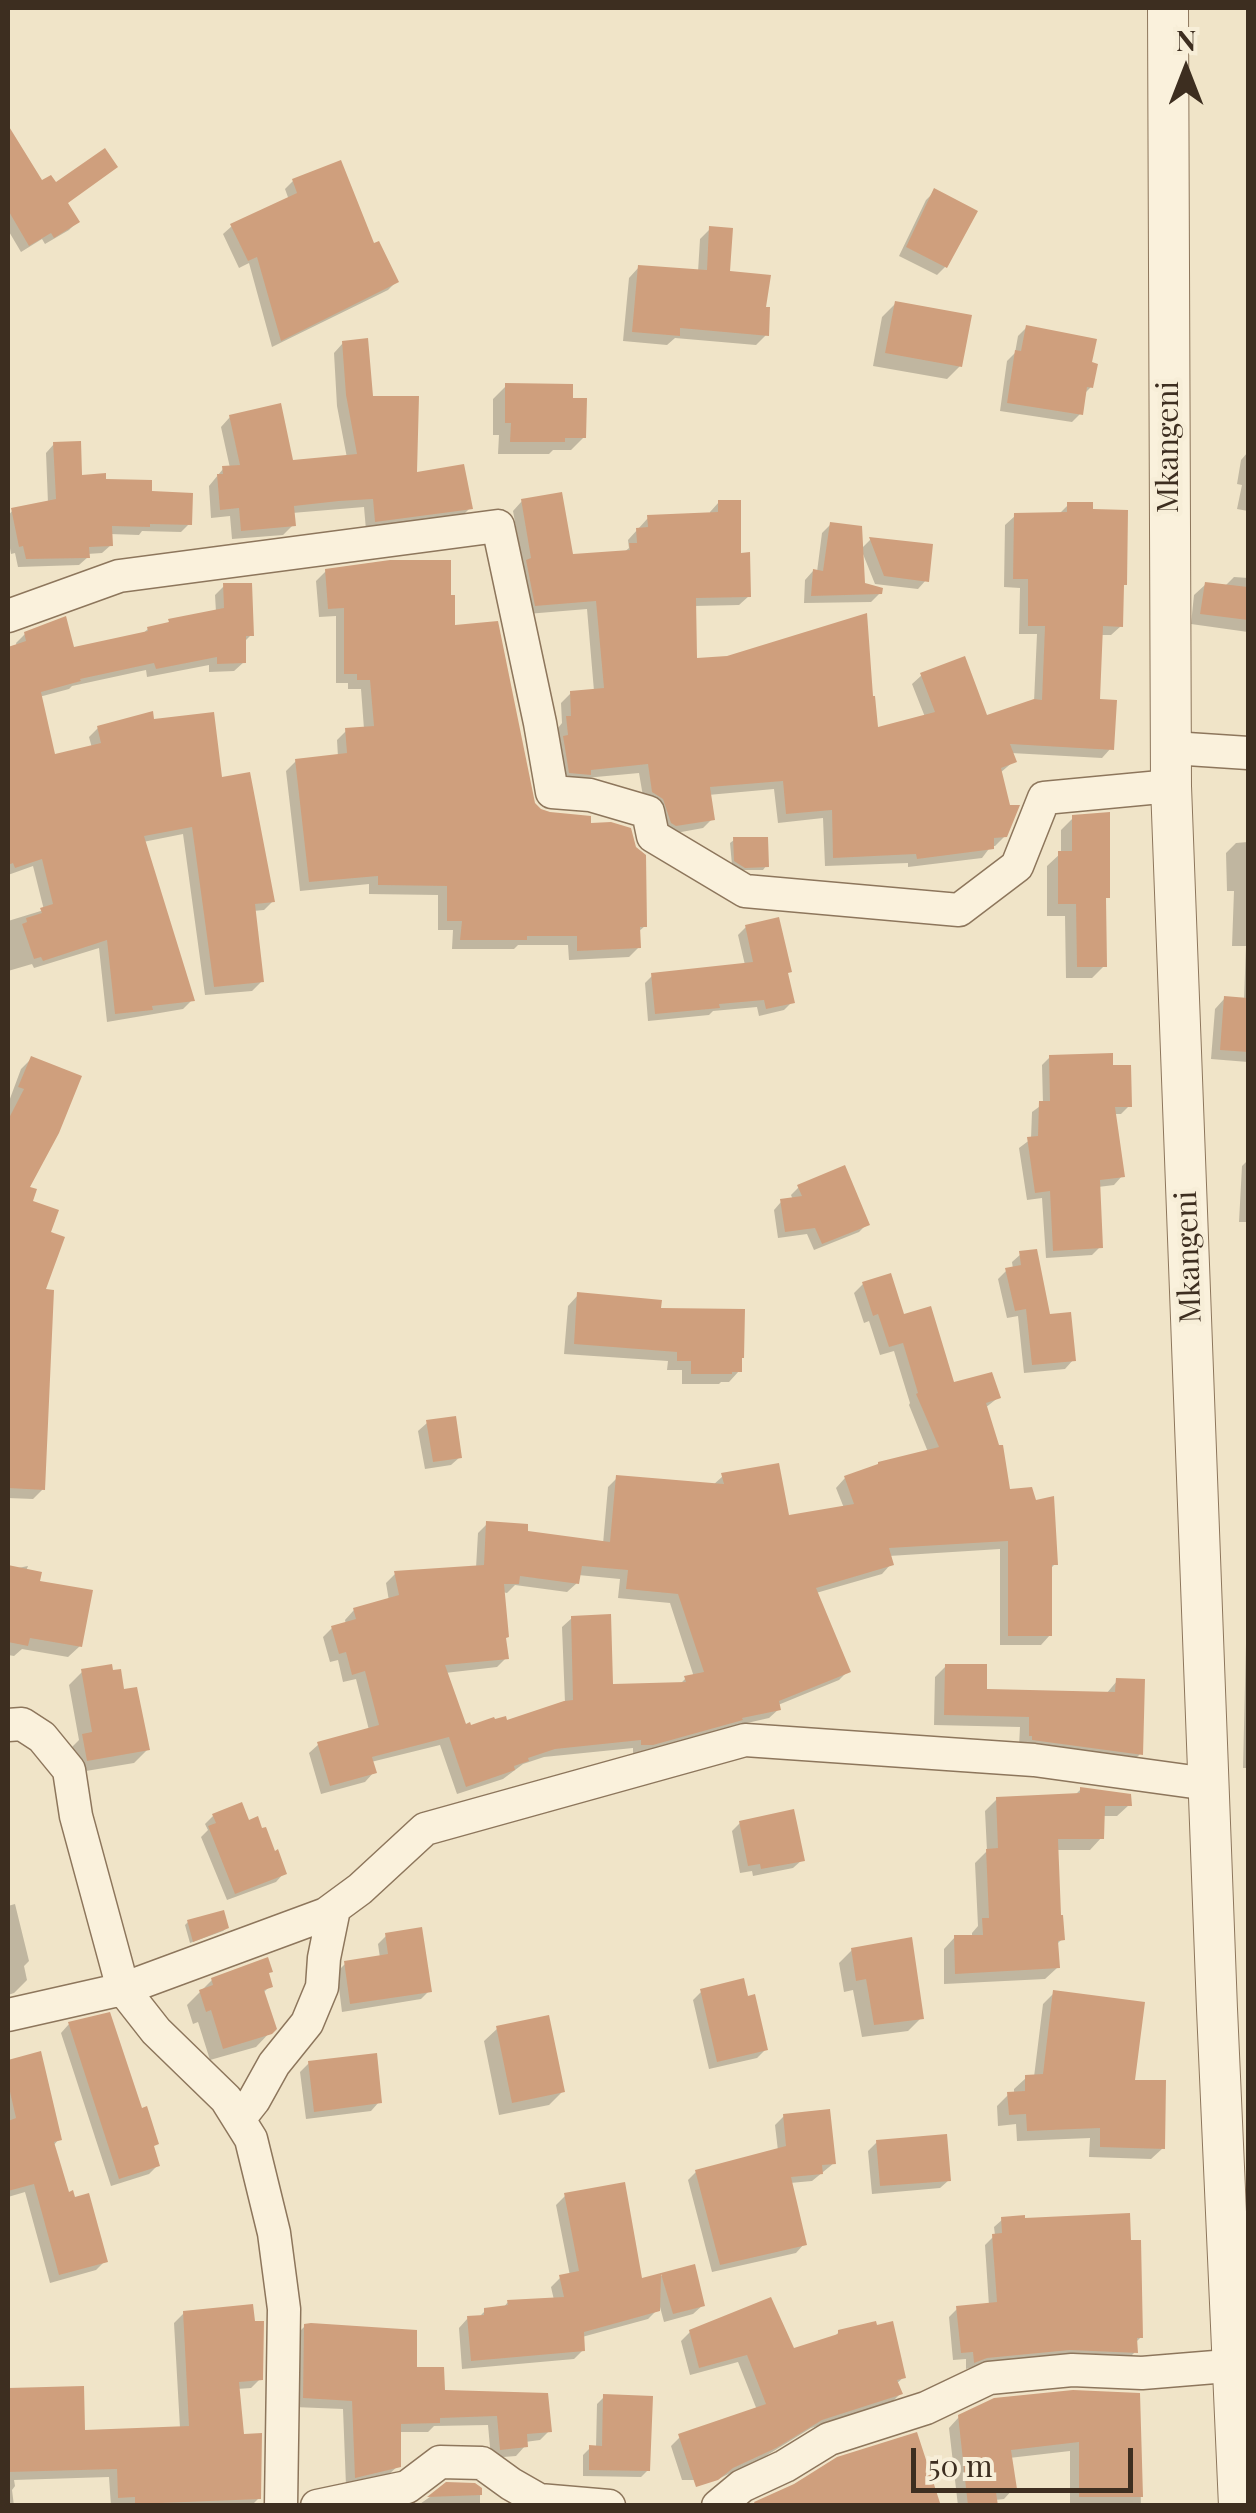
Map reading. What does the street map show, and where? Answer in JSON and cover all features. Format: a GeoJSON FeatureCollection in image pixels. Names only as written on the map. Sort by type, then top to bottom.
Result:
{"type":"FeatureCollection","features":[{"type":"Feature","properties":{"kind":"street","name":"Mkangeni"},"geometry":{"type":"LineString","coordinates":[[1168,8],[1172,767],[1208,1784],[1240,2506]]}},
{"type":"Feature","properties":{"kind":"street"},"geometry":{"type":"LineString","coordinates":[[8,616],[119,576],[498,526],[552,792],[590,795],[648,812],[653,836],[745,891],[959,910],[1017,866],[1044,798],[1248,753]]}},
{"type":"Feature","properties":{"kind":"street"},"geometry":{"type":"LineString","coordinates":[[8,1725],[22,1724],[42,1737],[69,1770],[76,1816],[123,1989],[156,2031],[226,2100],[251,2140],[274,2233],[284,2310],[280,2506]]}},
{"type":"Feature","properties":{"kind":"street"},"geometry":{"type":"LineString","coordinates":[[8,2015],[123,1989],[326,1914],[360,1889],[425,1828],[745,1740],[1034,1760],[1208,1784]]}},
{"type":"Feature","properties":{"kind":"street"},"geometry":{"type":"LineString","coordinates":[[239,2119],[274,2064],[308,2023],[322,1987],[334,1909]]}},
{"type":"Feature","properties":{"kind":"street"},"geometry":{"type":"LineString","coordinates":[[718,2506],[742,2486],[829,2440],[926,2408],[988,2378],[1072,2370],[1142,2373],[1233,2369]]}},
{"type":"Feature","properties":{"kind":"street"},"geometry":{"type":"LineString","coordinates":[[317,2506],[407,2487],[440,2462],[482,2463],[540,2500],[609,2506]]}},
{"type":"Feature","properties":{"kind":"building"},"geometry":{"type":"Polygon","coordinates":[[[8,125],[42,180],[51,175],[56,182],[105,148],[118,167],[68,203],[80,222],[54,238],[51,233],[29,246],[8,210],[8,125]]]}},
{"type":"Feature","properties":{"kind":"building"},"geometry":{"type":"Polygon","coordinates":[[[341,160],[374,243],[379,241],[399,282],[281,341],[257,257],[248,261],[230,224],[297,193],[292,179],[341,160]]]}},
{"type":"Feature","properties":{"kind":"building"},"geometry":{"type":"Polygon","coordinates":[[[934,188],[978,211],[947,268],[906,247],[934,188]]]}},
{"type":"Feature","properties":{"kind":"building"},"geometry":{"type":"Polygon","coordinates":[[[709,226],[733,228],[730,271],[771,275],[766,307],[770,307],[769,336],[680,328],[680,336],[632,332],[638,265],[707,270],[709,226]]]}},
{"type":"Feature","properties":{"kind":"building"},"geometry":{"type":"Polygon","coordinates":[[[895,301],[972,315],[962,367],[885,353],[895,301]]]}},
{"type":"Feature","properties":{"kind":"building"},"geometry":{"type":"Polygon","coordinates":[[[1026,325],[1097,339],[1092,362],[1098,364],[1093,388],[1087,387],[1083,415],[1007,403],[1015,350],[1021,351],[1026,325]]]}},
{"type":"Feature","properties":{"kind":"building"},"geometry":{"type":"Polygon","coordinates":[[[368,338],[373,396],[419,396],[417,472],[464,464],[473,509],[375,522],[373,499],[339,501],[294,506],[296,526],[241,531],[239,508],[220,510],[217,474],[223,474],[222,466],[240,465],[229,415],[281,403],[293,460],[357,454],[346,395],[342,341],[368,338]]]}},
{"type":"Feature","properties":{"kind":"building"},"geometry":{"type":"Polygon","coordinates":[[[505,383],[573,384],[573,398],[587,398],[586,438],[510,442],[511,423],[505,423],[505,383]]]}},
{"type":"Feature","properties":{"kind":"building"},"geometry":{"type":"Polygon","coordinates":[[[81,441],[82,475],[106,473],[106,479],[152,480],[152,491],[193,493],[192,525],[112,526],[113,546],[89,547],[90,558],[26,559],[23,546],[19,547],[11,508],[56,499],[53,442],[81,441]]]}},
{"type":"Feature","properties":{"kind":"building"},"geometry":{"type":"Polygon","coordinates":[[[562,492],[573,554],[630,550],[629,543],[637,543],[636,528],[648,527],[647,515],[718,512],[718,500],[741,500],[741,553],[750,552],[751,597],[696,598],[697,658],[727,656],[867,613],[878,727],[935,712],[920,673],[965,656],[987,715],[1034,699],[1042,700],[1045,626],[1028,626],[1028,579],[1013,579],[1014,513],[1067,512],[1067,502],[1093,502],[1093,509],[1128,510],[1123,627],[1103,626],[1100,699],[1117,700],[1114,750],[1010,744],[1017,762],[1001,768],[1010,805],[1020,805],[1007,837],[994,838],[994,849],[917,859],[916,854],[833,858],[832,810],[786,814],[783,781],[710,787],[715,820],[676,826],[671,823],[663,799],[652,792],[648,764],[591,770],[591,775],[569,773],[563,736],[568,735],[566,716],[571,716],[570,691],[604,688],[596,601],[535,606],[521,499],[562,492]]]}},
{"type":"Feature","properties":{"kind":"building"},"geometry":{"type":"Polygon","coordinates":[[[830,522],[862,526],[865,583],[883,588],[882,594],[811,596],[813,569],[823,571],[830,522]]]}},
{"type":"Feature","properties":{"kind":"building"},"geometry":{"type":"Polygon","coordinates":[[[869,537],[933,544],[929,582],[884,576],[869,537]]]}},
{"type":"Feature","properties":{"kind":"building"},"geometry":{"type":"Polygon","coordinates":[[[390,560],[451,560],[455,625],[498,621],[535,803],[550,812],[591,816],[591,823],[611,822],[631,828],[636,847],[646,855],[647,927],[640,927],[641,948],[577,951],[577,936],[460,940],[462,921],[447,921],[447,886],[378,885],[378,876],[309,882],[295,759],[347,753],[345,728],[374,726],[370,680],[344,674],[344,608],[328,609],[325,569],[390,560]]]}},
{"type":"Feature","properties":{"kind":"building"},"geometry":{"type":"Polygon","coordinates":[[[1205,582],[1248,587],[1248,620],[1200,614],[1205,582]]]}},
{"type":"Feature","properties":{"kind":"building"},"geometry":{"type":"Polygon","coordinates":[[[223,583],[252,583],[254,636],[246,636],[246,663],[217,664],[217,657],[156,669],[154,663],[41,692],[55,754],[101,743],[97,726],[153,711],[154,719],[214,712],[222,777],[250,772],[275,902],[255,904],[264,982],[214,987],[192,827],[144,836],[195,1001],[115,1014],[107,940],[43,961],[41,957],[34,959],[22,924],[27,922],[26,918],[42,913],[40,908],[53,904],[42,859],[15,868],[13,863],[8,865],[8,647],[26,641],[24,632],[66,616],[74,647],[148,631],[147,627],[169,622],[168,619],[224,608],[223,583]]]}},
{"type":"Feature","properties":{"kind":"building"},"geometry":{"type":"Polygon","coordinates":[[[1110,812],[1107,967],[1077,967],[1076,904],[1058,904],[1058,851],[1072,851],[1072,815],[1110,812]]]}},
{"type":"Feature","properties":{"kind":"building"},"geometry":{"type":"Polygon","coordinates":[[[733,837],[768,837],[769,867],[745,868],[734,861],[733,837]]]}},
{"type":"Feature","properties":{"kind":"building"},"geometry":{"type":"Polygon","coordinates":[[[779,917],[795,1003],[766,1009],[764,1000],[655,1014],[651,973],[753,962],[745,925],[779,917]]]}},
{"type":"Feature","properties":{"kind":"building"},"geometry":{"type":"Polygon","coordinates":[[[1224,996],[1248,998],[1248,1052],[1220,1050],[1224,996]]]}},
{"type":"Feature","properties":{"kind":"building"},"geometry":{"type":"Polygon","coordinates":[[[1113,1053],[1113,1065],[1131,1065],[1132,1107],[1115,1107],[1125,1177],[1100,1180],[1103,1248],[1053,1251],[1050,1191],[1035,1193],[1027,1137],[1038,1136],[1039,1101],[1050,1101],[1049,1055],[1113,1053]]]}},
{"type":"Feature","properties":{"kind":"building"},"geometry":{"type":"Polygon","coordinates":[[[31,1056],[82,1076],[59,1133],[30,1187],[37,1189],[33,1201],[59,1210],[51,1232],[65,1237],[46,1289],[54,1290],[45,1490],[8,1488],[8,1120],[24,1089],[18,1087],[31,1056]]]}},
{"type":"Feature","properties":{"kind":"building"},"geometry":{"type":"Polygon","coordinates":[[[845,1165],[870,1225],[822,1244],[815,1228],[785,1232],[780,1199],[802,1196],[797,1185],[845,1165]]]}},
{"type":"Feature","properties":{"kind":"building"},"geometry":{"type":"Polygon","coordinates":[[[1037,1249],[1050,1314],[1071,1312],[1076,1361],[1032,1365],[1026,1309],[1015,1311],[1005,1268],[1021,1265],[1019,1251],[1037,1249]]]}},
{"type":"Feature","properties":{"kind":"building"},"geometry":{"type":"Polygon","coordinates":[[[891,1273],[904,1314],[931,1306],[954,1382],[992,1372],[1001,1398],[986,1403],[999,1445],[1003,1445],[1010,1489],[1032,1487],[1036,1500],[1054,1496],[1058,1565],[1052,1565],[1052,1636],[1008,1636],[1008,1541],[889,1548],[894,1565],[816,1588],[851,1672],[779,1701],[781,1710],[653,1745],[641,1745],[641,1740],[555,1749],[528,1758],[529,1761],[514,1766],[515,1770],[466,1787],[449,1737],[372,1757],[377,1773],[330,1786],[317,1742],[379,1725],[365,1671],[352,1675],[346,1652],[339,1654],[331,1626],[356,1619],[353,1608],[399,1595],[394,1571],[484,1565],[486,1521],[528,1524],[528,1531],[610,1542],[616,1475],[724,1484],[721,1473],[779,1463],[789,1515],[854,1504],[844,1476],[878,1462],[939,1447],[916,1394],[903,1343],[889,1347],[862,1282],[891,1273]],[[582,1566],[579,1584],[520,1576],[519,1584],[504,1584],[509,1659],[445,1665],[466,1724],[494,1717],[506,1716],[507,1720],[573,1700],[571,1616],[611,1614],[613,1684],[686,1682],[684,1676],[704,1672],[678,1594],[626,1589],[628,1570],[582,1566]]]}},
{"type":"Feature","properties":{"kind":"building"},"geometry":{"type":"Polygon","coordinates":[[[577,1292],[662,1300],[661,1308],[745,1309],[742,1372],[691,1374],[691,1361],[677,1361],[677,1352],[574,1344],[577,1292]]]}},
{"type":"Feature","properties":{"kind":"building"},"geometry":{"type":"Polygon","coordinates":[[[456,1416],[462,1458],[433,1462],[426,1420],[456,1416]]]}},
{"type":"Feature","properties":{"kind":"building"},"geometry":{"type":"Polygon","coordinates":[[[8,1565],[42,1572],[40,1581],[93,1590],[82,1647],[30,1638],[28,1646],[8,1642],[8,1565]]]}},
{"type":"Feature","properties":{"kind":"building"},"geometry":{"type":"Polygon","coordinates":[[[112,1664],[113,1670],[121,1669],[124,1689],[137,1687],[150,1750],[87,1761],[82,1734],[92,1732],[81,1669],[112,1664]]]}},
{"type":"Feature","properties":{"kind":"building"},"geometry":{"type":"Polygon","coordinates":[[[945,1664],[987,1664],[987,1689],[1115,1692],[1116,1678],[1145,1679],[1143,1755],[1032,1740],[1029,1717],[944,1715],[945,1664]]]}},
{"type":"Feature","properties":{"kind":"building"},"geometry":{"type":"Polygon","coordinates":[[[1080,1787],[1131,1794],[1132,1806],[1105,1806],[1104,1839],[1058,1839],[1065,1940],[1058,1941],[1060,1968],[955,1974],[954,1935],[983,1935],[982,1918],[989,1918],[986,1849],[998,1848],[996,1797],[1080,1793],[1080,1787]]]}},
{"type":"Feature","properties":{"kind":"building"},"geometry":{"type":"Polygon","coordinates":[[[242,1802],[249,1820],[258,1816],[262,1828],[266,1827],[287,1874],[235,1894],[208,1826],[216,1823],[212,1814],[242,1802]]]}},
{"type":"Feature","properties":{"kind":"building"},"geometry":{"type":"Polygon","coordinates":[[[794,1809],[805,1861],[761,1869],[760,1864],[748,1866],[739,1821],[794,1809]]]}},
{"type":"Feature","properties":{"kind":"building"},"geometry":{"type":"Polygon","coordinates":[[[224,1910],[229,1928],[193,1942],[187,1920],[224,1910]]]}},
{"type":"Feature","properties":{"kind":"building"},"geometry":{"type":"Polygon","coordinates":[[[422,1927],[432,1992],[350,2004],[344,1961],[388,1954],[385,1933],[422,1927]]]}},
{"type":"Feature","properties":{"kind":"building"},"geometry":{"type":"Polygon","coordinates":[[[912,1937],[924,2019],[874,2025],[866,1979],[856,1981],[851,1948],[912,1937]]]}},
{"type":"Feature","properties":{"kind":"building"},"geometry":{"type":"Polygon","coordinates":[[[268,1957],[273,1987],[264,1990],[277,2029],[223,2049],[211,2010],[206,2012],[199,1990],[213,1985],[211,1978],[268,1957]]]}},
{"type":"Feature","properties":{"kind":"building"},"geometry":{"type":"Polygon","coordinates":[[[744,1978],[748,1996],[755,1994],[768,2050],[717,2062],[700,1989],[744,1978]]]}},
{"type":"Feature","properties":{"kind":"building"},"geometry":{"type":"Polygon","coordinates":[[[1053,1990],[1145,2002],[1135,2080],[1166,2080],[1165,2149],[1100,2147],[1100,2128],[1027,2131],[1026,2114],[1009,2115],[1007,2092],[1025,2091],[1025,2075],[1043,2074],[1053,1990]]]}},
{"type":"Feature","properties":{"kind":"building"},"geometry":{"type":"Polygon","coordinates":[[[110,2012],[142,2108],[147,2106],[159,2144],[154,2146],[160,2166],[119,2179],[68,2022],[110,2012]]]}},
{"type":"Feature","properties":{"kind":"building"},"geometry":{"type":"Polygon","coordinates":[[[549,2015],[565,2092],[512,2103],[496,2026],[549,2015]]]}},
{"type":"Feature","properties":{"kind":"building"},"geometry":{"type":"Polygon","coordinates":[[[41,2051],[62,2140],[54,2142],[69,2192],[73,2190],[75,2197],[89,2193],[108,2262],[59,2275],[34,2184],[8,2191],[8,2121],[16,2118],[8,2083],[8,2060],[41,2051]]]}},
{"type":"Feature","properties":{"kind":"building"},"geometry":{"type":"Polygon","coordinates":[[[377,2053],[382,2103],[314,2112],[308,2061],[377,2053]]]}},
{"type":"Feature","properties":{"kind":"building"},"geometry":{"type":"Polygon","coordinates":[[[830,2109],[836,2164],[822,2165],[823,2174],[791,2177],[807,2245],[720,2265],[695,2170],[786,2146],[783,2114],[830,2109]]]}},
{"type":"Feature","properties":{"kind":"building"},"geometry":{"type":"Polygon","coordinates":[[[947,2134],[951,2181],[880,2186],[876,2140],[947,2134]]]}},
{"type":"Feature","properties":{"kind":"building"},"geometry":{"type":"Polygon","coordinates":[[[625,2182],[642,2278],[695,2264],[705,2306],[673,2314],[661,2274],[660,2311],[584,2332],[585,2351],[471,2361],[467,2316],[484,2315],[484,2308],[508,2305],[507,2300],[564,2297],[559,2275],[579,2271],[564,2193],[625,2182]]]}},
{"type":"Feature","properties":{"kind":"building"},"geometry":{"type":"Polygon","coordinates":[[[1130,2213],[1131,2240],[1141,2240],[1143,2338],[1137,2338],[1138,2353],[1070,2350],[987,2358],[974,2363],[973,2352],[961,2353],[956,2306],[997,2302],[992,2234],[1002,2233],[1001,2217],[1130,2213]]]}},
{"type":"Feature","properties":{"kind":"building"},"geometry":{"type":"Polygon","coordinates":[[[771,2297],[794,2348],[838,2334],[838,2330],[893,2321],[906,2378],[897,2380],[903,2394],[822,2420],[718,2480],[696,2487],[678,2434],[766,2404],[747,2355],[699,2368],[689,2330],[771,2297]]]}},
{"type":"Feature","properties":{"kind":"building"},"geometry":{"type":"Polygon","coordinates":[[[253,2304],[255,2321],[264,2321],[263,2380],[239,2382],[244,2434],[262,2433],[261,2499],[135,2504],[135,2497],[118,2498],[117,2469],[8,2472],[8,2388],[84,2386],[85,2430],[189,2426],[183,2311],[253,2304]]]}},
{"type":"Feature","properties":{"kind":"building"},"geometry":{"type":"Polygon","coordinates":[[[304,2324],[417,2330],[417,2367],[444,2367],[445,2390],[548,2393],[552,2432],[527,2434],[528,2447],[500,2450],[497,2416],[401,2424],[401,2467],[355,2478],[352,2401],[303,2398],[304,2324]]]}},
{"type":"Feature","properties":{"kind":"building"},"geometry":{"type":"Polygon","coordinates":[[[1073,2390],[1140,2393],[1143,2497],[1079,2497],[1079,2442],[1011,2450],[1017,2489],[996,2492],[998,2506],[968,2506],[958,2415],[994,2398],[1073,2390]]]}},
{"type":"Feature","properties":{"kind":"building"},"geometry":{"type":"Polygon","coordinates":[[[603,2394],[653,2396],[650,2471],[589,2470],[589,2445],[602,2446],[603,2394]]]}},
{"type":"Feature","properties":{"kind":"building"},"geometry":{"type":"Polygon","coordinates":[[[917,2432],[941,2506],[756,2506],[754,2502],[794,2484],[837,2457],[917,2432]]]}},
{"type":"Feature","properties":{"kind":"building"},"geometry":{"type":"Polygon","coordinates":[[[446,2482],[475,2483],[482,2488],[482,2495],[427,2497],[446,2482]]]}}]}
